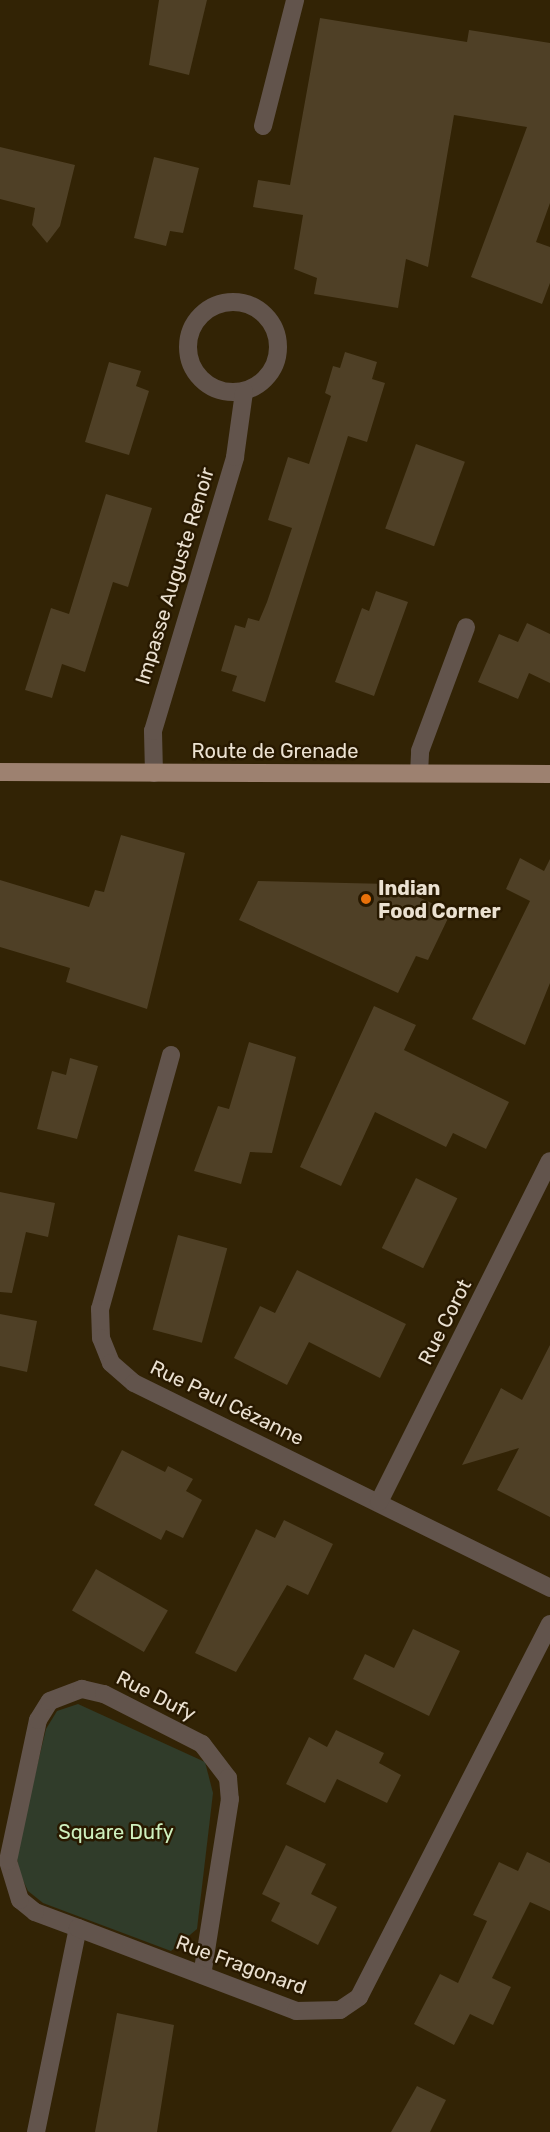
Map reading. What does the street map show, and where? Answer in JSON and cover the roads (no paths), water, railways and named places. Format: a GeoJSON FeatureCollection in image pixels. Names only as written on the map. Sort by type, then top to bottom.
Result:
{"type":"FeatureCollection","features":[{"type":"Feature","properties":{"kind":"main road","name":"Route de Grenade"},"geometry":{"type":"LineString","coordinates":[[0,772],[550,774]]}},
{"type":"Feature","properties":{"kind":"street"},"geometry":{"type":"LineString","coordinates":[[263,126],[295,0]]}},
{"type":"Feature","properties":{"kind":"street"},"geometry":{"type":"LineString","coordinates":[[224,302],[258,309],[273,326],[278,344],[275,365],[244,392],[217,391],[195,373],[187,352],[190,329],[205,310],[224,302]]}},
{"type":"Feature","properties":{"kind":"street","name":"Impasse Auguste Renoir"},"geometry":{"type":"LineString","coordinates":[[154,773],[153,731],[235,457],[244,392]]}},
{"type":"Feature","properties":{"kind":"street"},"geometry":{"type":"LineString","coordinates":[[419,774],[420,751],[466,627]]}},
{"type":"Feature","properties":{"kind":"street","name":"Rue Paul Cézanne"},"geometry":{"type":"LineString","coordinates":[[171,1055],[100,1309],[101,1338],[111,1363],[134,1383],[380,1502],[550,1588]]}},
{"type":"Feature","properties":{"kind":"street","name":"Rue Corot"},"geometry":{"type":"LineString","coordinates":[[380,1502],[550,1161]]}},
{"type":"Feature","properties":{"kind":"street","name":"Rue Fragonard"},"geometry":{"type":"LineString","coordinates":[[78,1928],[304,2012],[340,2010],[359,1997],[550,1624]]}},
{"type":"Feature","properties":{"kind":"street","name":"Rue Dufy"},"geometry":{"type":"LineString","coordinates":[[78,1928],[35,1912],[20,1900],[8,1861],[38,1720],[50,1701],[82,1689],[104,1694],[202,1744],[228,1778],[230,1799],[202,1975]]}},
{"type":"Feature","properties":{"kind":"street"},"geometry":{"type":"LineString","coordinates":[[36,2132],[78,1928]]}},
{"type":"Feature","properties":{"kind":"place","name":"Indian Food Corner"},"geometry":{"type":"Point","coordinates":[366,899]}},
{"type":"Feature","properties":{"kind":"park label","name":"Square Dufy"},"geometry":{"type":"Point","coordinates":[116,1832]}}]}
